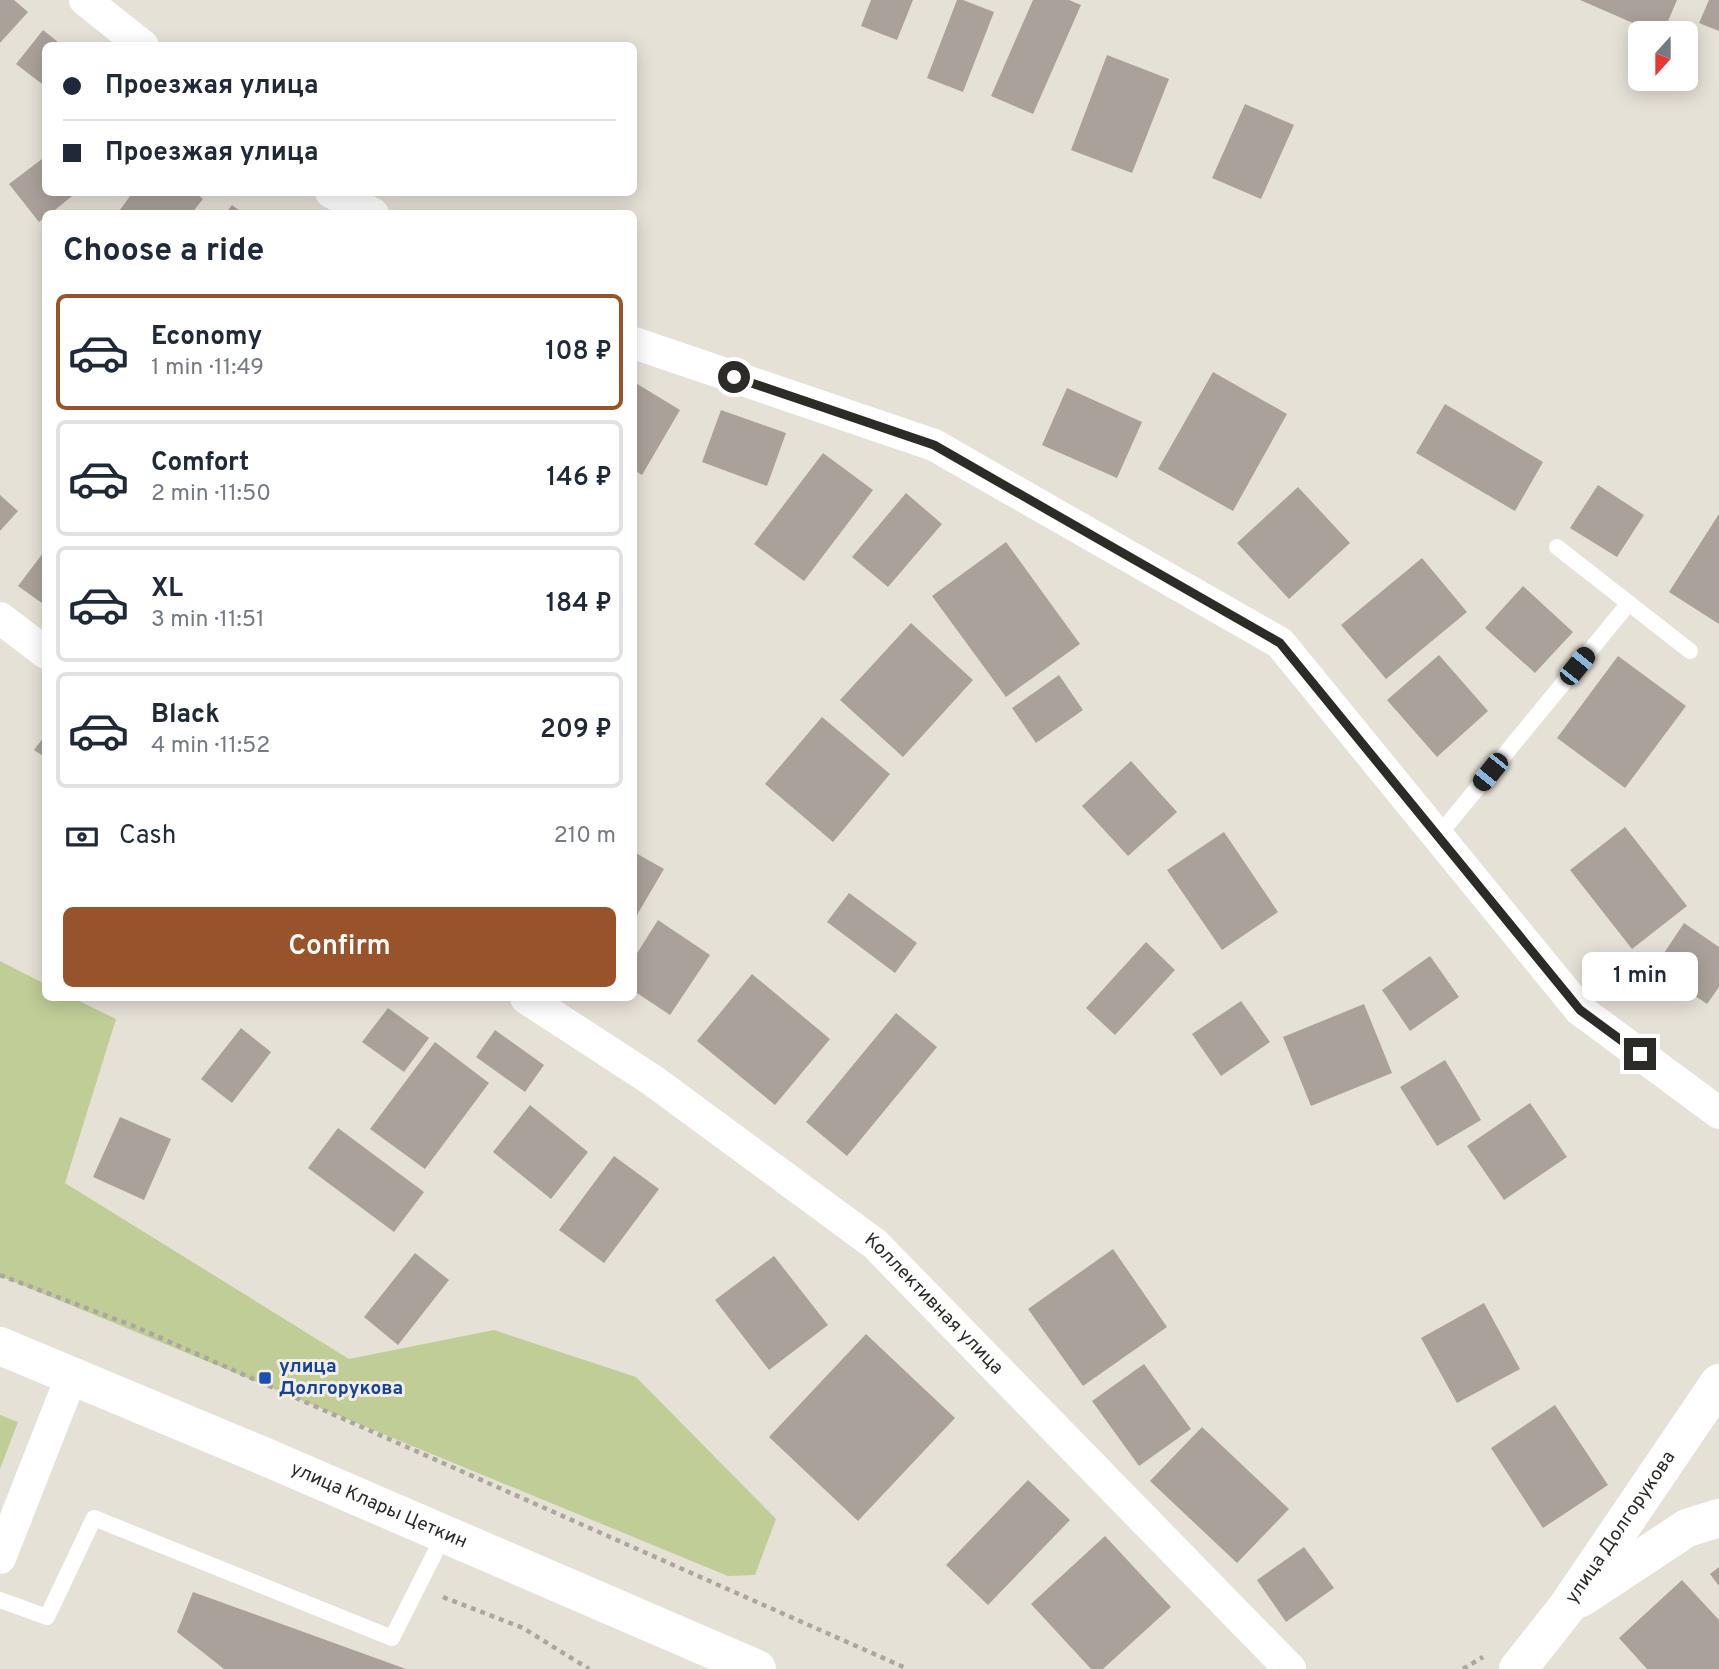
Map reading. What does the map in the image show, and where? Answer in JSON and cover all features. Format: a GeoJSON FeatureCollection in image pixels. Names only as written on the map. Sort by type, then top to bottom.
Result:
{"type":"FeatureCollection","features":[{"type":"Feature","properties":{"kind":"main road","name":"улица Клары Цеткин"},"geometry":{"type":"LineString","coordinates":[[0,1346],[757,1669]]}},
{"type":"Feature","properties":{"kind":"main road","name":"улица Долгорукова"},"geometry":{"type":"LineString","coordinates":[[1518,1669],[1567,1606],[1719,1382]]}},
{"type":"Feature","properties":{"kind":"main road"},"geometry":{"type":"LineString","coordinates":[[1567,1606],[1688,1528],[1719,1518]]}},
{"type":"Feature","properties":{"kind":"street"},"geometry":{"type":"LineString","coordinates":[[85,0],[138,42]]}},
{"type":"Feature","properties":{"kind":"street"},"geometry":{"type":"LineString","coordinates":[[339,196],[365,210]]}},
{"type":"Feature","properties":{"kind":"street"},"geometry":{"type":"LineString","coordinates":[[637,344],[934,445],[1280,643],[1580,1010],[1719,1113]]}},
{"type":"Feature","properties":{"kind":"street"},"geometry":{"type":"LineString","coordinates":[[0,618],[42,650]]}},
{"type":"Feature","properties":{"kind":"street","name":"Коллективная улица"},"geometry":{"type":"LineString","coordinates":[[531,1001],[652,1080],[874,1244],[1290,1669]]}},
{"type":"Feature","properties":{"kind":"street"},"geometry":{"type":"LineString","coordinates":[[0,1558],[72,1375]]}},
{"type":"Feature","properties":{"kind":"lane"},"geometry":{"type":"LineString","coordinates":[[1558,547],[1690,651]]}},
{"type":"Feature","properties":{"kind":"lane"},"geometry":{"type":"LineString","coordinates":[[1438,836],[1629,603]]}},
{"type":"Feature","properties":{"kind":"lane"},"geometry":{"type":"LineString","coordinates":[[0,1600],[47,1616],[94,1518],[392,1638],[445,1534]]}},
{"type":"Feature","properties":{"kind":"path"},"geometry":{"type":"LineString","coordinates":[[0,1275],[136,1326],[908,1669]]}},
{"type":"Feature","properties":{"kind":"path"},"geometry":{"type":"LineString","coordinates":[[418,1587],[523,1628],[589,1669]]}},
{"type":"Feature","properties":{"kind":"green space"},"geometry":{"type":"Polygon","coordinates":[[[0,961],[42,982],[42,1001],[79,1001],[116,1019],[65,1183],[349,1359],[494,1330],[636,1377],[776,1519],[755,1575],[728,1576],[0,1276],[0,961]]]}},
{"type":"Feature","properties":{"kind":"green space"},"geometry":{"type":"Polygon","coordinates":[[[0,1415],[18,1422],[0,1469],[0,1415]]]}},
{"type":"Feature","properties":{"kind":"building"},"geometry":{"type":"Polygon","coordinates":[[[0,0],[14,0],[28,12],[0,43],[0,0]]]}},
{"type":"Feature","properties":{"kind":"building"},"geometry":{"type":"Polygon","coordinates":[[[871,0],[913,0],[897,40],[861,26],[871,0]]]}},
{"type":"Feature","properties":{"kind":"building"},"geometry":{"type":"Polygon","coordinates":[[[957,0],[994,12],[963,92],[927,78],[957,0]]]}},
{"type":"Feature","properties":{"kind":"building"},"geometry":{"type":"Polygon","coordinates":[[[1033,0],[1069,0],[1081,5],[1033,114],[991,96],[1033,0]]]}},
{"type":"Feature","properties":{"kind":"building"},"geometry":{"type":"Polygon","coordinates":[[[1580,0],[1677,0],[1668,21],[1628,21],[1580,0]]]}},
{"type":"Feature","properties":{"kind":"building"},"geometry":{"type":"Polygon","coordinates":[[[1709,0],[1719,0],[1719,31],[1699,23],[1709,0]]]}},
{"type":"Feature","properties":{"kind":"building"},"geometry":{"type":"Polygon","coordinates":[[[43,30],[58,42],[42,42],[42,84],[16,64],[43,30]]]}},
{"type":"Feature","properties":{"kind":"building"},"geometry":{"type":"Polygon","coordinates":[[[1107,55],[1169,79],[1132,173],[1071,150],[1107,55]]]}},
{"type":"Feature","properties":{"kind":"building"},"geometry":{"type":"Polygon","coordinates":[[[1245,104],[1294,125],[1261,199],[1212,178],[1245,104]]]}},
{"type":"Feature","properties":{"kind":"building"},"geometry":{"type":"Polygon","coordinates":[[[42,159],[42,196],[72,196],[55,210],[42,210],[42,220],[39,222],[9,184],[42,159]]]}},
{"type":"Feature","properties":{"kind":"building"},"geometry":{"type":"Polygon","coordinates":[[[130,196],[200,196],[203,199],[194,210],[120,210],[130,196]]]}},
{"type":"Feature","properties":{"kind":"building"},"geometry":{"type":"Polygon","coordinates":[[[1213,372],[1287,414],[1233,511],[1158,469],[1213,372]]]}},
{"type":"Feature","properties":{"kind":"building"},"geometry":{"type":"Polygon","coordinates":[[[637,384],[680,410],[642,475],[637,472],[637,384]]]}},
{"type":"Feature","properties":{"kind":"building"},"geometry":{"type":"Polygon","coordinates":[[[1067,388],[1142,422],[1117,478],[1042,445],[1067,388]]]}},
{"type":"Feature","properties":{"kind":"building"},"geometry":{"type":"Polygon","coordinates":[[[1445,404],[1543,462],[1515,511],[1416,453],[1445,404]]]}},
{"type":"Feature","properties":{"kind":"building"},"geometry":{"type":"Polygon","coordinates":[[[721,410],[786,433],[767,486],[702,462],[721,410]]]}},
{"type":"Feature","properties":{"kind":"building"},"geometry":{"type":"Polygon","coordinates":[[[823,453],[873,490],[804,581],[754,544],[823,453]]]}},
{"type":"Feature","properties":{"kind":"building"},"geometry":{"type":"Polygon","coordinates":[[[1598,485],[1644,515],[1617,557],[1570,528],[1598,485]]]}},
{"type":"Feature","properties":{"kind":"building"},"geometry":{"type":"Polygon","coordinates":[[[1298,487],[1350,543],[1289,599],[1237,543],[1298,487]]]}},
{"type":"Feature","properties":{"kind":"building"},"geometry":{"type":"Polygon","coordinates":[[[906,493],[942,524],[888,587],[852,557],[906,493]]]}},
{"type":"Feature","properties":{"kind":"building"},"geometry":{"type":"Polygon","coordinates":[[[0,495],[18,511],[0,531],[0,495]]]}},
{"type":"Feature","properties":{"kind":"building"},"geometry":{"type":"Polygon","coordinates":[[[1719,514],[1719,624],[1669,592],[1719,514]]]}},
{"type":"Feature","properties":{"kind":"building"},"geometry":{"type":"Polygon","coordinates":[[[1006,542],[1080,644],[1006,697],[932,596],[1006,542]]]}},
{"type":"Feature","properties":{"kind":"building"},"geometry":{"type":"Polygon","coordinates":[[[42,554],[42,603],[18,586],[42,554]]]}},
{"type":"Feature","properties":{"kind":"building"},"geometry":{"type":"Polygon","coordinates":[[[1422,558],[1467,612],[1386,679],[1341,625],[1422,558]]]}},
{"type":"Feature","properties":{"kind":"building"},"geometry":{"type":"Polygon","coordinates":[[[1523,586],[1573,632],[1535,673],[1485,628],[1523,586]]]}},
{"type":"Feature","properties":{"kind":"building"},"geometry":{"type":"Polygon","coordinates":[[[911,623],[973,680],[903,757],[840,700],[911,623]]]}},
{"type":"Feature","properties":{"kind":"building"},"geometry":{"type":"Polygon","coordinates":[[[1439,655],[1488,711],[1437,757],[1387,700],[1439,655]]]}},
{"type":"Feature","properties":{"kind":"building"},"geometry":{"type":"Polygon","coordinates":[[[1618,656],[1686,706],[1625,788],[1557,738],[1618,656]]]}},
{"type":"Feature","properties":{"kind":"building"},"geometry":{"type":"Polygon","coordinates":[[[1059,675],[1083,710],[1036,743],[1012,708],[1059,675]]]}},
{"type":"Feature","properties":{"kind":"building"},"geometry":{"type":"Polygon","coordinates":[[[822,717],[890,774],[833,842],[765,784],[822,717]]]}},
{"type":"Feature","properties":{"kind":"building"},"geometry":{"type":"Polygon","coordinates":[[[42,739],[42,755],[34,750],[42,739]]]}},
{"type":"Feature","properties":{"kind":"building"},"geometry":{"type":"Polygon","coordinates":[[[1131,761],[1177,812],[1128,856],[1082,806],[1131,761]]]}},
{"type":"Feature","properties":{"kind":"building"},"geometry":{"type":"Polygon","coordinates":[[[1625,827],[1687,906],[1632,949],[1570,870],[1625,827]]]}},
{"type":"Feature","properties":{"kind":"building"},"geometry":{"type":"Polygon","coordinates":[[[1224,832],[1278,912],[1222,950],[1167,870],[1224,832]]]}},
{"type":"Feature","properties":{"kind":"building"},"geometry":{"type":"Polygon","coordinates":[[[637,854],[664,869],[637,915],[637,854]]]}},
{"type":"Feature","properties":{"kind":"building"},"geometry":{"type":"Polygon","coordinates":[[[849,893],[917,943],[895,973],[827,922],[849,893]]]}},
{"type":"Feature","properties":{"kind":"building"},"geometry":{"type":"Polygon","coordinates":[[[658,920],[710,955],[670,1015],[637,993],[637,953],[658,920]]]}},
{"type":"Feature","properties":{"kind":"building"},"geometry":{"type":"Polygon","coordinates":[[[1684,923],[1719,947],[1719,987],[1707,1004],[1654,968],[1684,923]]]}},
{"type":"Feature","properties":{"kind":"building"},"geometry":{"type":"Polygon","coordinates":[[[1146,942],[1175,970],[1115,1035],[1086,1008],[1146,942]]]}},
{"type":"Feature","properties":{"kind":"building"},"geometry":{"type":"Polygon","coordinates":[[[1430,956],[1459,997],[1410,1031],[1382,990],[1430,956]]]}},
{"type":"Feature","properties":{"kind":"building"},"geometry":{"type":"Polygon","coordinates":[[[752,974],[830,1039],[775,1105],[697,1041],[752,974]]]}},
{"type":"Feature","properties":{"kind":"building"},"geometry":{"type":"Polygon","coordinates":[[[1241,1001],[1270,1042],[1221,1076],[1192,1034],[1241,1001]]]}},
{"type":"Feature","properties":{"kind":"building"},"geometry":{"type":"Polygon","coordinates":[[[1364,1004],[1392,1073],[1311,1106],[1283,1037],[1364,1004]]]}},
{"type":"Feature","properties":{"kind":"building"},"geometry":{"type":"Polygon","coordinates":[[[388,1008],[429,1038],[404,1072],[362,1042],[388,1008]]]}},
{"type":"Feature","properties":{"kind":"building"},"geometry":{"type":"Polygon","coordinates":[[[896,1013],[937,1047],[847,1156],[806,1122],[896,1013]]]}},
{"type":"Feature","properties":{"kind":"building"},"geometry":{"type":"Polygon","coordinates":[[[241,1028],[271,1052],[232,1103],[201,1079],[241,1028]]]}},
{"type":"Feature","properties":{"kind":"building"},"geometry":{"type":"Polygon","coordinates":[[[495,1030],[544,1065],[525,1092],[476,1057],[495,1030]]]}},
{"type":"Feature","properties":{"kind":"building"},"geometry":{"type":"Polygon","coordinates":[[[435,1042],[489,1083],[425,1169],[370,1129],[435,1042]]]}},
{"type":"Feature","properties":{"kind":"building"},"geometry":{"type":"Polygon","coordinates":[[[1445,1060],[1481,1120],[1437,1146],[1400,1087],[1445,1060]]]}},
{"type":"Feature","properties":{"kind":"building"},"geometry":{"type":"Polygon","coordinates":[[[1530,1103],[1567,1157],[1504,1200],[1467,1146],[1530,1103]]]}},
{"type":"Feature","properties":{"kind":"building"},"geometry":{"type":"Polygon","coordinates":[[[530,1105],[588,1152],[551,1199],[493,1152],[530,1105]]]}},
{"type":"Feature","properties":{"kind":"building"},"geometry":{"type":"Polygon","coordinates":[[[120,1117],[171,1139],[144,1200],[93,1177],[120,1117]]]}},
{"type":"Feature","properties":{"kind":"building"},"geometry":{"type":"Polygon","coordinates":[[[338,1128],[424,1192],[394,1232],[308,1168],[338,1128]]]}},
{"type":"Feature","properties":{"kind":"building"},"geometry":{"type":"Polygon","coordinates":[[[614,1156],[659,1189],[604,1263],[559,1230],[614,1156]]]}},
{"type":"Feature","properties":{"kind":"building"},"geometry":{"type":"Polygon","coordinates":[[[1113,1249],[1167,1327],[1083,1386],[1028,1309],[1113,1249]]]}},
{"type":"Feature","properties":{"kind":"building"},"geometry":{"type":"Polygon","coordinates":[[[415,1253],[449,1280],[398,1345],[364,1317],[415,1253]]]}},
{"type":"Feature","properties":{"kind":"building"},"geometry":{"type":"Polygon","coordinates":[[[774,1256],[828,1325],[769,1370],[715,1300],[774,1256]]]}},
{"type":"Feature","properties":{"kind":"building"},"geometry":{"type":"Polygon","coordinates":[[[1484,1303],[1520,1369],[1457,1403],[1421,1338],[1484,1303]]]}},
{"type":"Feature","properties":{"kind":"building"},"geometry":{"type":"Polygon","coordinates":[[[866,1334],[955,1418],[858,1521],[769,1437],[866,1334]]]}},
{"type":"Feature","properties":{"kind":"building"},"geometry":{"type":"Polygon","coordinates":[[[1144,1364],[1191,1429],[1139,1466],[1092,1401],[1144,1364]]]}},
{"type":"Feature","properties":{"kind":"building"},"geometry":{"type":"Polygon","coordinates":[[[1555,1405],[1608,1485],[1543,1528],[1491,1448],[1555,1405]]]}},
{"type":"Feature","properties":{"kind":"building"},"geometry":{"type":"Polygon","coordinates":[[[1202,1427],[1289,1509],[1237,1563],[1150,1481],[1202,1427]]]}},
{"type":"Feature","properties":{"kind":"building"},"geometry":{"type":"Polygon","coordinates":[[[1028,1480],[1070,1520],[988,1605],[946,1565],[1028,1480]]]}},
{"type":"Feature","properties":{"kind":"building"},"geometry":{"type":"Polygon","coordinates":[[[1105,1536],[1171,1607],[1103,1669],[1091,1669],[1031,1604],[1105,1536]]]}},
{"type":"Feature","properties":{"kind":"building"},"geometry":{"type":"Polygon","coordinates":[[[1304,1547],[1334,1588],[1286,1622],[1257,1580],[1304,1547]]]}},
{"type":"Feature","properties":{"kind":"building"},"geometry":{"type":"Polygon","coordinates":[[[1719,1567],[1719,1586],[1710,1574],[1719,1567]]]}},
{"type":"Feature","properties":{"kind":"building"},"geometry":{"type":"Polygon","coordinates":[[[1682,1580],[1719,1620],[1719,1669],[1647,1669],[1619,1638],[1682,1580]]]}},
{"type":"Feature","properties":{"kind":"building"},"geometry":{"type":"Polygon","coordinates":[[[193,1592],[406,1669],[224,1669],[177,1632],[193,1592]]]}},
{"type":"Feature","properties":{"kind":"place","name":"улица Долгорукова"},"geometry":{"type":"Point","coordinates":[265,1378]}},
{"type":"Feature","properties":{"kind":"route"},"geometry":{"type":"LineString","coordinates":[[734,377],[934,445],[1280,643],[1580,1010],[1640,1054]]}}]}
